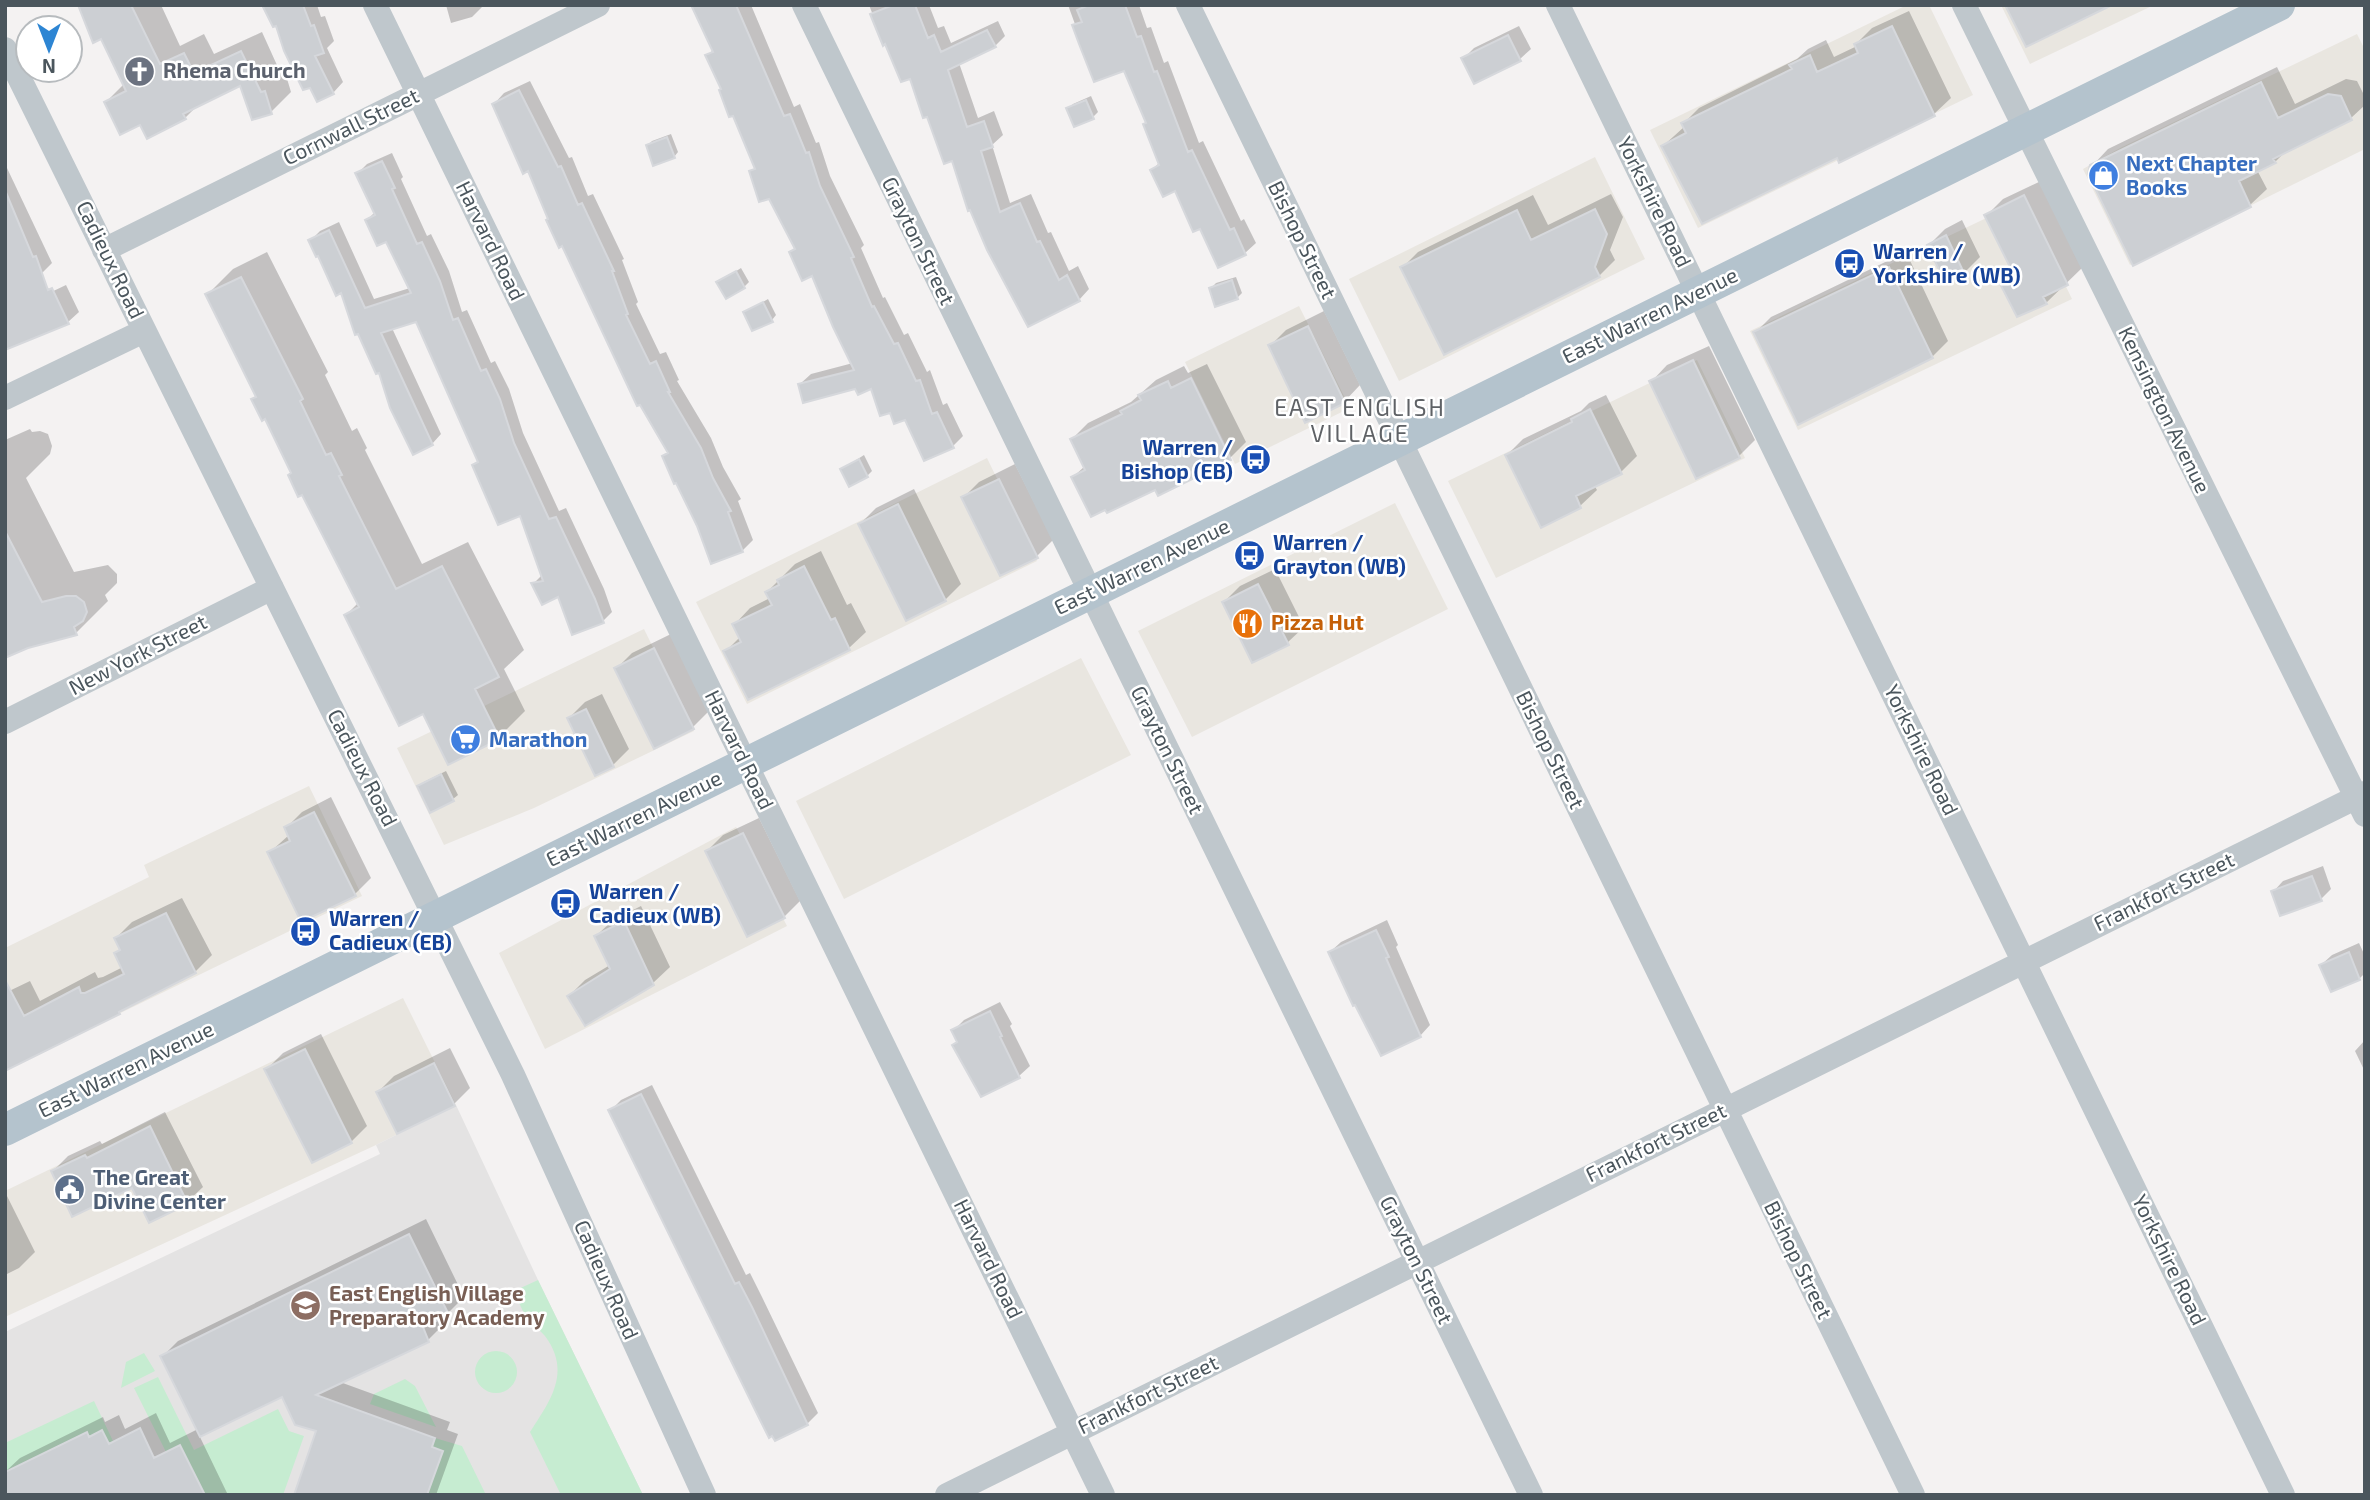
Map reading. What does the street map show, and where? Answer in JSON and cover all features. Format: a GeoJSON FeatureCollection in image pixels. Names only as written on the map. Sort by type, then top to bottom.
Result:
{"type":"FeatureCollection","features":[{"type":"Feature","properties":{"kind":"main road","name":"East Warren Avenue"},"geometry":{"type":"LineString","coordinates":[[5,1130],[2279,5]]}},
{"type":"Feature","properties":{"kind":"street","name":"Harvard Road"},"geometry":{"type":"LineString","coordinates":[[375,5],[1103,1495]]}},
{"type":"Feature","properties":{"kind":"street","name":"Cornwall Street"},"geometry":{"type":"LineString","coordinates":[[104,250],[598,5]]}},
{"type":"Feature","properties":{"kind":"street","name":"Grayton Street"},"geometry":{"type":"LineString","coordinates":[[804,5],[1531,1495]]}},
{"type":"Feature","properties":{"kind":"street","name":"Bishop Street"},"geometry":{"type":"LineString","coordinates":[[1188,5],[1913,1495]]}},
{"type":"Feature","properties":{"kind":"street","name":"Yorkshire Road"},"geometry":{"type":"LineString","coordinates":[[1558,5],[2283,1495]]}},
{"type":"Feature","properties":{"kind":"street","name":"Kensington Avenue"},"geometry":{"type":"LineString","coordinates":[[1964,5],[2362,802]]}},
{"type":"Feature","properties":{"kind":"street","name":"Cadieux Road"},"geometry":{"type":"LineString","coordinates":[[5,49],[11,76],[104,250],[513,1075],[704,1495]]}},
{"type":"Feature","properties":{"kind":"street"},"geometry":{"type":"LineString","coordinates":[[5,398],[144,331]]}},
{"type":"Feature","properties":{"kind":"street","name":"New York Street"},"geometry":{"type":"LineString","coordinates":[[5,722],[272,588]]}},
{"type":"Feature","properties":{"kind":"street","name":"Frankfort Street"},"geometry":{"type":"LineString","coordinates":[[947,1495],[2024,962],[2362,802]]}},
{"type":"Feature","properties":{"kind":"shaded area"},"geometry":{"type":"Polygon","coordinates":[[[1907,5],[1929,5],[1973,95],[1698,228],[1650,130],[1907,5]]]}},
{"type":"Feature","properties":{"kind":"shaded area"},"geometry":{"type":"Polygon","coordinates":[[[2001,5],[2154,5],[2030,64],[2001,5]]]}},
{"type":"Feature","properties":{"kind":"shaded area"},"geometry":{"type":"Polygon","coordinates":[[[2357,34],[2365,50],[2365,149],[2130,265],[2083,169],[2120,148],[2357,34]]]}},
{"type":"Feature","properties":{"kind":"shaded area"},"geometry":{"type":"Polygon","coordinates":[[[1595,157],[1645,259],[1399,381],[1349,279],[1595,157]]]}},
{"type":"Feature","properties":{"kind":"shaded area"},"geometry":{"type":"Polygon","coordinates":[[[2024,200],[2072,299],[1798,430],[1750,331],[2024,200]]]}},
{"type":"Feature","properties":{"kind":"shaded area"},"geometry":{"type":"Polygon","coordinates":[[[1299,306],[1350,408],[1235,464],[1185,362],[1299,306]]]}},
{"type":"Feature","properties":{"kind":"shaded area"},"geometry":{"type":"Polygon","coordinates":[[[1697,360],[1745,458],[1496,578],[1448,481],[1697,360]]]}},
{"type":"Feature","properties":{"kind":"shaded area"},"geometry":{"type":"Polygon","coordinates":[[[987,458],[1037,561],[747,704],[696,602],[987,458]]]}},
{"type":"Feature","properties":{"kind":"shaded area"},"geometry":{"type":"Polygon","coordinates":[[[1395,503],[1448,609],[1192,737],[1138,631],[1395,503]]]}},
{"type":"Feature","properties":{"kind":"shaded area"},"geometry":{"type":"Polygon","coordinates":[[[644,629],[694,731],[534,808],[444,845],[397,748],[644,629]]]}},
{"type":"Feature","properties":{"kind":"shaded area"},"geometry":{"type":"Polygon","coordinates":[[[1081,658],[1131,755],[844,899],[796,801],[1081,658]]]}},
{"type":"Feature","properties":{"kind":"shaded area"},"geometry":{"type":"Polygon","coordinates":[[[309,786],[362,896],[5,1069],[5,948],[149,877],[144,865],[309,786]]]}},
{"type":"Feature","properties":{"kind":"shaded area"},"geometry":{"type":"Polygon","coordinates":[[[736,827],[787,926],[545,1049],[499,953],[736,827]]]}},
{"type":"Feature","properties":{"kind":"shaded area"},"geometry":{"type":"Polygon","coordinates":[[[403,998],[456,1105],[376,1145],[5,1317],[5,1191],[403,998]]]}},
{"type":"Feature","properties":{"kind":"shaded area","name":"East English Village Preparatory Academy"},"geometry":{"type":"Polygon","coordinates":[[[456,1105],[643,1495],[5,1495],[5,1332],[380,1154],[376,1145],[456,1105]]]}},
{"type":"Feature","properties":{"kind":"green space"},"geometry":{"type":"Polygon","coordinates":[[[538,1280],[643,1495],[561,1495],[530,1432],[551,1397],[557,1374],[553,1349],[545,1336],[530,1322],[514,1291],[538,1280]]]}},
{"type":"Feature","properties":{"kind":"green space"},"geometry":{"type":"Polygon","coordinates":[[[496,1351],[511,1357],[517,1372],[511,1387],[496,1393],[481,1387],[475,1372],[481,1357],[496,1351]]]}},
{"type":"Feature","properties":{"kind":"green space"},"geometry":{"type":"Polygon","coordinates":[[[144,1353],[155,1371],[121,1388],[126,1362],[144,1353]]]}},
{"type":"Feature","properties":{"kind":"green space"},"geometry":{"type":"Polygon","coordinates":[[[158,1377],[194,1450],[278,1409],[289,1431],[304,1436],[283,1495],[205,1495],[180,1445],[166,1452],[134,1388],[158,1377]]]}},
{"type":"Feature","properties":{"kind":"green space"},"geometry":{"type":"Polygon","coordinates":[[[405,1379],[415,1386],[436,1427],[370,1404],[374,1394],[405,1379]]]}},
{"type":"Feature","properties":{"kind":"green space"},"geometry":{"type":"Polygon","coordinates":[[[94,1401],[113,1441],[109,1443],[102,1431],[89,1437],[86,1432],[5,1472],[5,1443],[94,1401]]]}},
{"type":"Feature","properties":{"kind":"green space"},"geometry":{"type":"Polygon","coordinates":[[[435,1438],[462,1446],[486,1495],[427,1495],[442,1451],[432,1447],[435,1438]]]}},
{"type":"Feature","properties":{"kind":"building","name":"Rhema Church"},"geometry":{"type":"Polygon","coordinates":[[[78,5],[131,5],[160,64],[184,53],[194,73],[241,51],[261,92],[265,91],[272,114],[252,120],[240,86],[183,114],[186,119],[147,139],[140,125],[120,135],[104,102],[126,91],[101,39],[93,43],[84,14],[78,5]]]}},
{"type":"Feature","properties":{"kind":"building"},"geometry":{"type":"Polygon","coordinates":[[[262,5],[303,5],[324,53],[315,56],[334,94],[317,102],[310,88],[303,90],[284,51],[276,26],[273,27],[262,5]]]}},
{"type":"Feature","properties":{"kind":"building"},"geometry":{"type":"Polygon","coordinates":[[[691,5],[736,5],[784,116],[790,114],[806,153],[809,152],[820,186],[854,257],[851,258],[872,307],[874,306],[894,344],[898,343],[916,381],[920,380],[932,414],[937,412],[954,448],[924,461],[905,420],[894,424],[890,413],[880,416],[871,389],[858,395],[855,389],[803,403],[798,384],[854,370],[812,276],[802,281],[789,252],[795,249],[769,199],[759,202],[749,171],[755,169],[733,116],[729,117],[719,90],[721,89],[705,55],[713,52],[691,5]]]}},
{"type":"Feature","properties":{"kind":"building"},"geometry":{"type":"Polygon","coordinates":[[[893,5],[915,5],[928,38],[934,35],[941,52],[987,30],[996,47],[948,70],[967,127],[984,121],[993,147],[981,151],[1000,212],[1020,203],[1037,242],[1040,241],[1059,280],[1067,275],[1080,301],[1028,327],[987,250],[970,210],[968,211],[952,161],[944,164],[927,117],[923,118],[910,79],[901,82],[885,44],[883,46],[870,14],[893,5]]]}},
{"type":"Feature","properties":{"kind":"building"},"geometry":{"type":"Polygon","coordinates":[[[1089,5],[1125,5],[1137,37],[1141,36],[1154,72],[1157,71],[1188,152],[1192,150],[1230,230],[1234,228],[1246,255],[1218,268],[1200,229],[1193,232],[1175,191],[1163,197],[1150,170],[1159,165],[1143,124],[1146,123],[1124,71],[1094,82],[1079,44],[1072,25],[1082,22],[1077,10],[1089,5]]]}},
{"type":"Feature","properties":{"kind":"building"},"geometry":{"type":"Polygon","coordinates":[[[2005,5],[2112,5],[2026,47],[2005,5]]]}},
{"type":"Feature","properties":{"kind":"building"},"geometry":{"type":"Polygon","coordinates":[[[1892,26],[1935,116],[1839,163],[1837,158],[1702,224],[1661,146],[1686,133],[1681,123],[1792,69],[1789,65],[1810,55],[1817,72],[1858,53],[1854,44],[1892,26]]]}},
{"type":"Feature","properties":{"kind":"building"},"geometry":{"type":"Polygon","coordinates":[[[1508,35],[1521,61],[1474,84],[1461,58],[1508,35]]]}},
{"type":"Feature","properties":{"kind":"building"},"geometry":{"type":"Polygon","coordinates":[[[2261,82],[2278,118],[2328,94],[2341,96],[2352,120],[2273,159],[2276,163],[2239,181],[2251,207],[2133,266],[2088,174],[2090,165],[2261,82]]]}},
{"type":"Feature","properties":{"kind":"building"},"geometry":{"type":"Polygon","coordinates":[[[519,90],[558,167],[561,166],[578,205],[582,203],[614,271],[628,314],[626,315],[650,364],[656,361],[668,392],[701,448],[731,511],[728,512],[743,552],[711,564],[697,526],[662,456],[668,453],[640,405],[637,406],[562,246],[559,248],[546,220],[548,219],[528,171],[523,174],[492,104],[519,90]]]}},
{"type":"Feature","properties":{"kind":"building"},"geometry":{"type":"Polygon","coordinates":[[[1086,100],[1094,119],[1074,127],[1066,108],[1086,100]]]}},
{"type":"Feature","properties":{"kind":"building"},"geometry":{"type":"Polygon","coordinates":[[[667,137],[675,158],[653,166],[646,145],[667,137]]]}},
{"type":"Feature","properties":{"kind":"building"},"geometry":{"type":"Polygon","coordinates":[[[382,161],[417,244],[422,242],[440,281],[453,320],[458,318],[481,371],[486,369],[500,399],[514,443],[549,519],[556,517],[604,623],[572,635],[558,597],[542,605],[531,583],[543,581],[520,516],[498,525],[472,465],[478,462],[416,322],[381,333],[433,445],[413,455],[390,408],[379,373],[376,374],[358,334],[355,335],[341,293],[336,296],[318,256],[316,257],[308,240],[329,230],[365,308],[411,293],[386,242],[377,246],[365,220],[375,215],[355,173],[382,161]]]}},
{"type":"Feature","properties":{"kind":"building"},"geometry":{"type":"Polygon","coordinates":[[[5,190],[33,257],[36,256],[48,290],[52,288],[69,324],[5,350],[5,190]]]}},
{"type":"Feature","properties":{"kind":"building"},"geometry":{"type":"Polygon","coordinates":[[[2024,195],[2068,285],[2043,297],[2047,304],[2017,317],[1997,278],[2012,271],[1984,215],[2024,195]]]}},
{"type":"Feature","properties":{"kind":"building"},"geometry":{"type":"Polygon","coordinates":[[[1595,209],[1607,234],[1595,267],[1600,277],[1444,355],[1400,267],[1517,210],[1531,240],[1595,209]]]}},
{"type":"Feature","properties":{"kind":"building"},"geometry":{"type":"Polygon","coordinates":[[[1946,235],[1965,275],[1946,284],[1927,245],[1946,235]]]}},
{"type":"Feature","properties":{"kind":"building"},"geometry":{"type":"Polygon","coordinates":[[[1889,267],[1933,358],[1798,425],[1753,332],[1889,267]]]}},
{"type":"Feature","properties":{"kind":"building"},"geometry":{"type":"Polygon","coordinates":[[[736,271],[745,288],[726,299],[716,282],[736,271]]]}},
{"type":"Feature","properties":{"kind":"building"},"geometry":{"type":"Polygon","coordinates":[[[241,277],[303,399],[300,401],[326,455],[331,453],[342,475],[339,476],[396,589],[442,566],[499,677],[475,689],[500,739],[448,765],[423,714],[399,726],[344,615],[359,607],[302,495],[298,497],[288,475],[291,473],[265,419],[262,421],[251,399],[256,397],[205,294],[241,277]]]}},
{"type":"Feature","properties":{"kind":"building"},"geometry":{"type":"Polygon","coordinates":[[[1232,280],[1238,299],[1215,307],[1209,288],[1232,280]]]}},
{"type":"Feature","properties":{"kind":"building"},"geometry":{"type":"Polygon","coordinates":[[[763,302],[773,322],[752,331],[743,312],[763,302]]]}},
{"type":"Feature","properties":{"kind":"building"},"geometry":{"type":"Polygon","coordinates":[[[1308,326],[1345,403],[1305,423],[1268,345],[1308,326]]]}},
{"type":"Feature","properties":{"kind":"building"},"geometry":{"type":"Polygon","coordinates":[[[1693,360],[1740,458],[1696,479],[1649,381],[1693,360]]]}},
{"type":"Feature","properties":{"kind":"building"},"geometry":{"type":"Polygon","coordinates":[[[1191,378],[1231,460],[1158,496],[1155,490],[1107,513],[1105,510],[1091,517],[1071,477],[1085,470],[1070,439],[1122,414],[1120,411],[1141,400],[1138,395],[1168,381],[1171,388],[1191,378]]]}},
{"type":"Feature","properties":{"kind":"building"},"geometry":{"type":"Polygon","coordinates":[[[1590,409],[1622,474],[1576,496],[1581,508],[1541,528],[1505,455],[1572,422],[1571,419],[1590,409]]]}},
{"type":"Feature","properties":{"kind":"building"},"geometry":{"type":"Polygon","coordinates":[[[859,459],[868,477],[849,487],[840,469],[859,459]]]}},
{"type":"Feature","properties":{"kind":"building"},"geometry":{"type":"Polygon","coordinates":[[[999,479],[1038,558],[1000,576],[961,497],[999,479]]]}},
{"type":"Feature","properties":{"kind":"building"},"geometry":{"type":"Polygon","coordinates":[[[898,504],[946,601],[906,621],[858,524],[898,504]]]}},
{"type":"Feature","properties":{"kind":"building"},"geometry":{"type":"Polygon","coordinates":[[[5,531],[42,602],[76,596],[84,602],[87,612],[83,621],[74,627],[77,635],[28,648],[5,658],[5,531]]]}},
{"type":"Feature","properties":{"kind":"building"},"geometry":{"type":"Polygon","coordinates":[[[804,566],[831,620],[835,618],[850,650],[748,700],[723,651],[741,642],[732,624],[772,605],[765,592],[779,585],[777,580],[804,566]]]}},
{"type":"Feature","properties":{"kind":"building"},"geometry":{"type":"Polygon","coordinates":[[[1258,584],[1289,645],[1252,663],[1222,602],[1258,584]]]}},
{"type":"Feature","properties":{"kind":"building"},"geometry":{"type":"Polygon","coordinates":[[[654,648],[694,729],[654,749],[614,668],[654,648]]]}},
{"type":"Feature","properties":{"kind":"building"},"geometry":{"type":"Polygon","coordinates":[[[586,709],[614,767],[595,776],[567,718],[586,709]]]}},
{"type":"Feature","properties":{"kind":"building"},"geometry":{"type":"Polygon","coordinates":[[[441,774],[454,801],[430,813],[417,786],[441,774]]]}},
{"type":"Feature","properties":{"kind":"building"},"geometry":{"type":"Polygon","coordinates":[[[314,812],[356,896],[301,922],[267,852],[290,841],[284,827],[314,812]]]}},
{"type":"Feature","properties":{"kind":"building"},"geometry":{"type":"Polygon","coordinates":[[[743,833],[785,918],[747,937],[705,851],[743,833]]]}},
{"type":"Feature","properties":{"kind":"building"},"geometry":{"type":"Polygon","coordinates":[[[2312,876],[2322,901],[2280,916],[2271,891],[2312,876]]]}},
{"type":"Feature","properties":{"kind":"building"},"geometry":{"type":"Polygon","coordinates":[[[166,913],[196,973],[5,1071],[5,980],[24,1016],[79,987],[81,993],[85,993],[124,974],[114,953],[120,950],[114,938],[166,913]]]}},
{"type":"Feature","properties":{"kind":"building"},"geometry":{"type":"Polygon","coordinates":[[[624,921],[654,985],[585,1026],[567,996],[610,969],[594,936],[624,921]]]}},
{"type":"Feature","properties":{"kind":"building"},"geometry":{"type":"Polygon","coordinates":[[[1376,930],[1421,1037],[1381,1056],[1355,1005],[1353,1006],[1328,952],[1376,930]]]}},
{"type":"Feature","properties":{"kind":"building"},"geometry":{"type":"Polygon","coordinates":[[[2349,952],[2360,980],[2331,992],[2319,965],[2349,952]]]}},
{"type":"Feature","properties":{"kind":"building"},"geometry":{"type":"Polygon","coordinates":[[[990,1011],[1020,1078],[981,1097],[952,1045],[957,1042],[951,1030],[990,1011]]]}},
{"type":"Feature","properties":{"kind":"building"},"geometry":{"type":"Polygon","coordinates":[[[305,1049],[352,1143],[312,1163],[264,1069],[305,1049]]]}},
{"type":"Feature","properties":{"kind":"building"},"geometry":{"type":"Polygon","coordinates":[[[434,1063],[455,1106],[397,1134],[376,1092],[434,1063]]]}},
{"type":"Feature","properties":{"kind":"building"},"geometry":{"type":"Polygon","coordinates":[[[641,1094],[735,1284],[739,1282],[752,1307],[808,1425],[775,1441],[772,1436],[769,1438],[608,1110],[641,1094]]]}},
{"type":"Feature","properties":{"kind":"building"},"geometry":{"type":"Polygon","coordinates":[[[150,1126],[188,1204],[149,1223],[132,1188],[72,1217],[51,1171],[85,1155],[87,1158],[150,1126]]]}},
{"type":"Feature","properties":{"kind":"building"},"geometry":{"type":"Polygon","coordinates":[[[409,1234],[449,1315],[423,1327],[429,1342],[316,1395],[435,1438],[432,1447],[443,1451],[427,1495],[294,1495],[316,1431],[295,1425],[282,1397],[200,1437],[160,1356],[409,1234]]]}},
{"type":"Feature","properties":{"kind":"building"},"geometry":{"type":"Polygon","coordinates":[[[140,1428],[154,1458],[180,1445],[205,1495],[5,1495],[5,1472],[87,1432],[89,1437],[102,1430],[109,1444],[140,1428]]]}},
{"type":"Feature","properties":{"kind":"place","name":"Rhema Church"},"geometry":{"type":"Point","coordinates":[140,71]}},
{"type":"Feature","properties":{"kind":"place","name":"Next Chapter Books"},"geometry":{"type":"Point","coordinates":[2103,176]}},
{"type":"Feature","properties":{"kind":"place","name":"Warren / Yorkshire (WB)"},"geometry":{"type":"Point","coordinates":[1850,264]}},
{"type":"Feature","properties":{"kind":"place","name":"Warren / Bishop (EB)"},"geometry":{"type":"Point","coordinates":[1256,460]}},
{"type":"Feature","properties":{"kind":"place","name":"Warren / Grayton (WB)"},"geometry":{"type":"Point","coordinates":[1250,555]}},
{"type":"Feature","properties":{"kind":"place","name":"Pizza Hut"},"geometry":{"type":"Point","coordinates":[1248,623]}},
{"type":"Feature","properties":{"kind":"place","name":"Marathon"},"geometry":{"type":"Point","coordinates":[466,740]}},
{"type":"Feature","properties":{"kind":"place","name":"Warren / Cadieux (WB)"},"geometry":{"type":"Point","coordinates":[566,904]}},
{"type":"Feature","properties":{"kind":"place","name":"Warren / Cadieux (EB)"},"geometry":{"type":"Point","coordinates":[306,931]}},
{"type":"Feature","properties":{"kind":"place","name":"The Great Divine Center"},"geometry":{"type":"Point","coordinates":[70,1190]}},
{"type":"Feature","properties":{"kind":"place","name":"East English Village Preparatory Academy"},"geometry":{"type":"Point","coordinates":[306,1306]}},
{"type":"Feature","properties":{"kind":"district","name":"EAST ENGLISH VILLAGE"},"geometry":{"type":"Point","coordinates":[1360,421]}}]}
